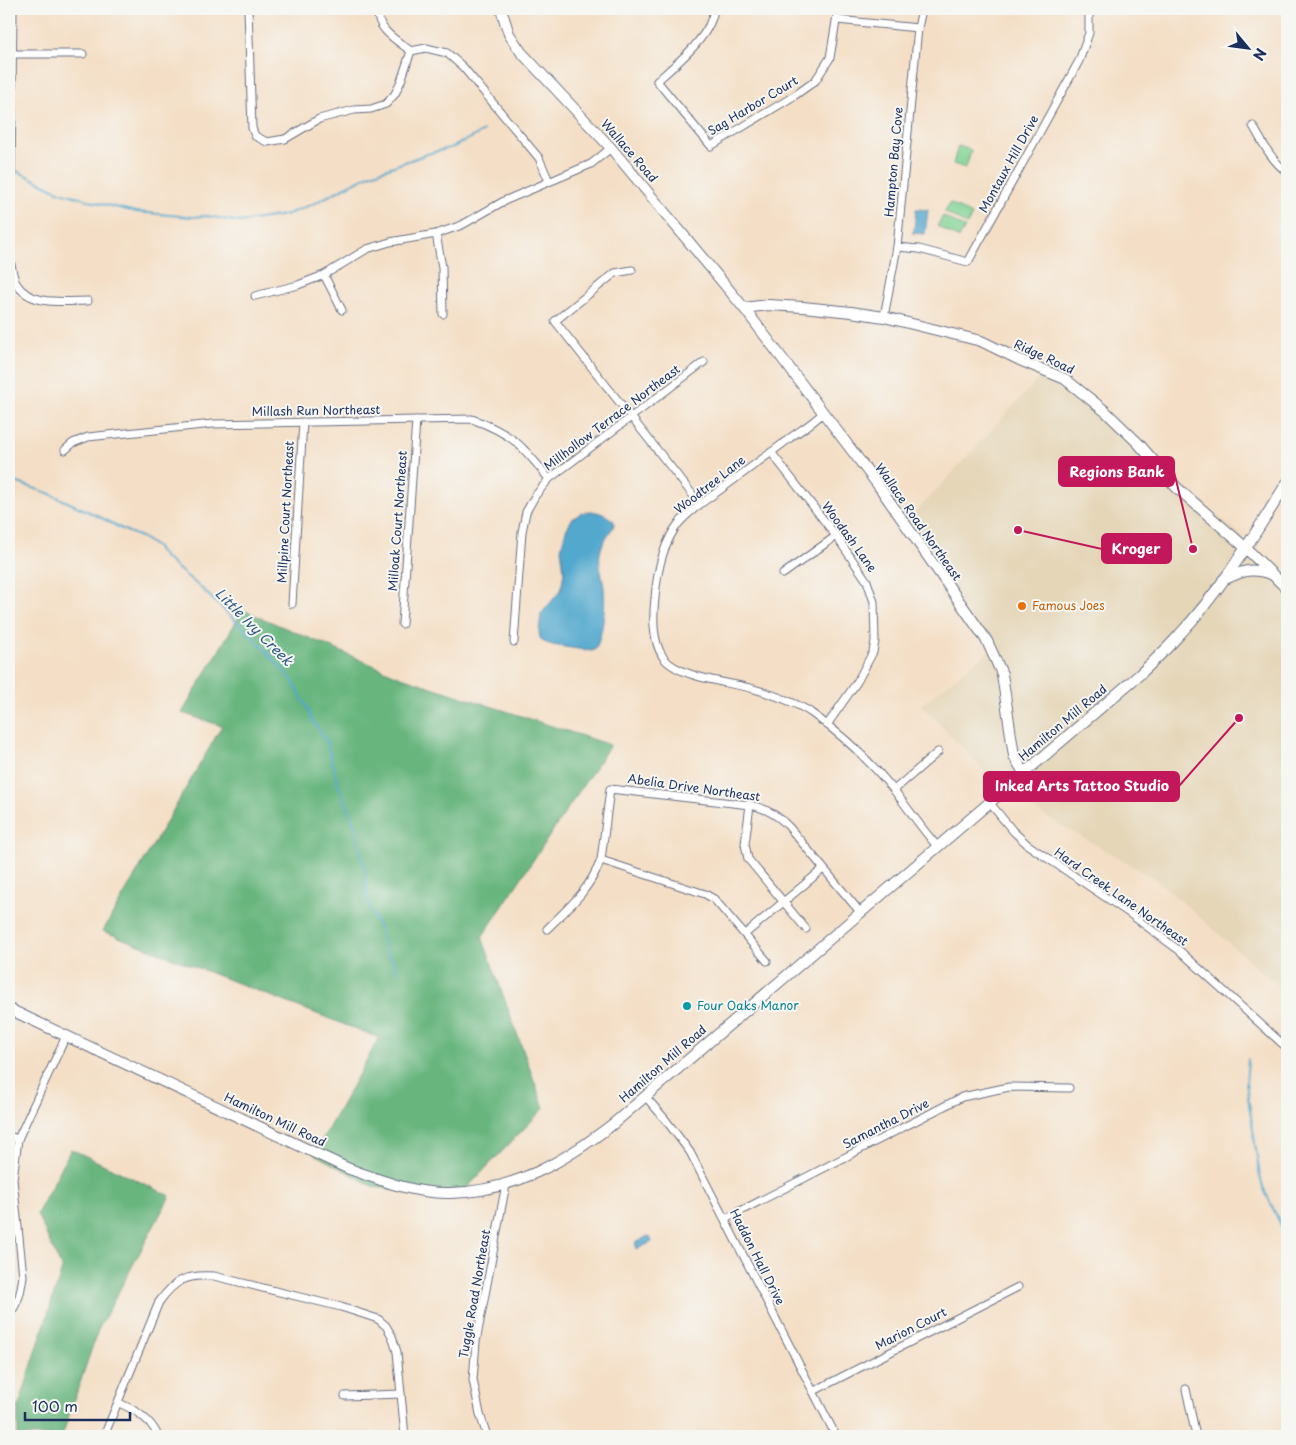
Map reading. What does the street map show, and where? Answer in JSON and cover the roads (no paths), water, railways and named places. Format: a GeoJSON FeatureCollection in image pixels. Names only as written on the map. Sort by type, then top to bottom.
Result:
{"type":"FeatureCollection","features":[{"type":"Feature","properties":{"kind":"main road","name":"Wallace Road"},"geometry":{"type":"LineString","coordinates":[[500,9],[509,34],[521,52],[611,148],[744,308]]}},
{"type":"Feature","properties":{"kind":"main road","name":"Ridge Road"},"geometry":{"type":"LineString","coordinates":[[744,308],[768,305],[803,307],[884,317],[981,341],[1065,379],[1105,410],[1139,444],[1176,487],[1246,548],[1287,589]]}},
{"type":"Feature","properties":{"kind":"main road","name":"Wallace Road Northeast"},"geometry":{"type":"LineString","coordinates":[[744,308],[878,485],[987,641],[1002,674],[1014,756],[1024,773]]}},
{"type":"Feature","properties":{"kind":"main road","name":"Hamilton Mill Road"},"geometry":{"type":"LineString","coordinates":[[9,1009],[347,1168],[392,1184],[423,1191],[450,1193],[476,1191],[506,1184],[546,1169],[581,1149],[645,1096],[1110,700],[1170,644],[1194,618],[1246,548],[1287,483]]}},
{"type":"Feature","properties":{"kind":"main road"},"geometry":{"type":"LineString","coordinates":[[1222,581],[1247,570],[1260,570],[1273,575]]}},
{"type":"Feature","properties":{"kind":"street"},"geometry":{"type":"LineString","coordinates":[[13,9],[10,261],[16,284],[29,296],[47,302],[88,301]]}},
{"type":"Feature","properties":{"kind":"street"},"geometry":{"type":"LineString","coordinates":[[248,9],[252,128],[255,136],[267,142],[285,139],[319,119],[354,110],[371,109],[386,104],[395,94],[402,81],[411,51]]}},
{"type":"Feature","properties":{"kind":"street"},"geometry":{"type":"LineString","coordinates":[[377,9],[377,16],[388,35],[411,51],[426,48],[447,53],[463,67],[539,158],[549,182]]}},
{"type":"Feature","properties":{"kind":"street","name":"Sag Harbor Court"},"geometry":{"type":"LineString","coordinates":[[714,9],[714,14],[700,40],[657,81],[710,146],[816,81],[830,58],[838,9]]}},
{"type":"Feature","properties":{"kind":"street","name":"Hampton Bay Cove"},"geometry":{"type":"LineString","coordinates":[[884,317],[897,247],[918,28],[922,9]]}},
{"type":"Feature","properties":{"kind":"street","name":"Montaux Hill Drive"},"geometry":{"type":"LineString","coordinates":[[897,247],[919,249],[968,262],[1079,61],[1089,33],[1089,9]]}},
{"type":"Feature","properties":{"kind":"street"},"geometry":{"type":"LineString","coordinates":[[837,20],[918,28]]}},
{"type":"Feature","properties":{"kind":"street"},"geometry":{"type":"LineString","coordinates":[[13,54],[82,54]]}},
{"type":"Feature","properties":{"kind":"street"},"geometry":{"type":"LineString","coordinates":[[1254,126],[1269,154],[1287,172]]}},
{"type":"Feature","properties":{"kind":"street"},"geometry":{"type":"LineString","coordinates":[[255,296],[298,285],[324,275],[366,249],[390,242],[436,234],[462,225],[504,201],[591,164],[611,148]]}},
{"type":"Feature","properties":{"kind":"street"},"geometry":{"type":"LineString","coordinates":[[436,234],[442,267],[443,314]]}},
{"type":"Feature","properties":{"kind":"street"},"geometry":{"type":"LineString","coordinates":[[632,270],[615,273],[555,321],[700,504]]}},
{"type":"Feature","properties":{"kind":"street"},"geometry":{"type":"LineString","coordinates":[[324,275],[342,310]]}},
{"type":"Feature","properties":{"kind":"street","name":"Millhollow Terrace Northeast"},"geometry":{"type":"LineString","coordinates":[[514,642],[522,532],[526,512],[535,496],[550,479],[704,362]]}},
{"type":"Feature","properties":{"kind":"street","name":"Woodtree Lane"},"geometry":{"type":"LineString","coordinates":[[823,413],[700,504],[679,522],[670,536],[657,573],[654,613],[655,637],[658,648],[664,658],[671,665],[687,674],[755,689],[773,695],[808,711],[827,725],[868,762],[894,790],[937,846]]}},
{"type":"Feature","properties":{"kind":"street","name":"Millash Run Northeast"},"geometry":{"type":"LineString","coordinates":[[65,450],[73,443],[88,437],[213,424],[472,419],[494,427],[512,438],[527,451],[550,479]]}},
{"type":"Feature","properties":{"kind":"street","name":"Milloak Court Northeast"},"geometry":{"type":"LineString","coordinates":[[402,624],[416,420]]}},
{"type":"Feature","properties":{"kind":"street","name":"Millpine Court Northeast"},"geometry":{"type":"LineString","coordinates":[[292,604],[303,422]]}},
{"type":"Feature","properties":{"kind":"street","name":"Woodash Lane"},"geometry":{"type":"LineString","coordinates":[[772,452],[836,536],[867,581],[874,602],[875,641],[873,652],[827,725]]}},
{"type":"Feature","properties":{"kind":"street"},"geometry":{"type":"LineString","coordinates":[[783,574],[836,536]]}},
{"type":"Feature","properties":{"kind":"street"},"geometry":{"type":"LineString","coordinates":[[894,790],[938,752]]}},
{"type":"Feature","properties":{"kind":"street","name":"Abelia Drive Northeast"},"geometry":{"type":"LineString","coordinates":[[546,929],[585,892],[601,860],[610,789],[762,808],[781,818],[860,912]]}},
{"type":"Feature","properties":{"kind":"street","name":"Hard Creek Lane Northeast"},"geometry":{"type":"LineString","coordinates":[[989,802],[1013,831],[1028,845],[1126,911],[1180,951],[1287,1048]]}},
{"type":"Feature","properties":{"kind":"street"},"geometry":{"type":"LineString","coordinates":[[750,806],[745,852],[748,859],[806,929]]}},
{"type":"Feature","properties":{"kind":"street"},"geometry":{"type":"LineString","coordinates":[[601,860],[705,894],[714,899],[767,961]]}},
{"type":"Feature","properties":{"kind":"street"},"geometry":{"type":"LineString","coordinates":[[745,934],[823,869]]}},
{"type":"Feature","properties":{"kind":"street"},"geometry":{"type":"LineString","coordinates":[[9,1314],[16,1307],[23,1276],[13,1179],[18,1139],[66,1036]]}},
{"type":"Feature","properties":{"kind":"street","name":"Samantha Drive"},"geometry":{"type":"LineString","coordinates":[[725,1220],[962,1097],[1009,1088],[1068,1088]]}},
{"type":"Feature","properties":{"kind":"street","name":"Haddon Hall Drive"},"geometry":{"type":"LineString","coordinates":[[645,1096],[690,1152],[836,1436]]}},
{"type":"Feature","properties":{"kind":"street"},"geometry":{"type":"LineString","coordinates":[[9,1136],[18,1139]]}},
{"type":"Feature","properties":{"kind":"street","name":"Tuggle Road Northeast"},"geometry":{"type":"LineString","coordinates":[[487,1436],[473,1380],[476,1342],[506,1184]]}},
{"type":"Feature","properties":{"kind":"street"},"geometry":{"type":"LineString","coordinates":[[104,1436],[159,1302],[167,1290],[177,1282],[197,1275],[223,1278],[350,1309],[378,1319],[386,1326],[395,1344],[400,1369],[405,1436]]}},
{"type":"Feature","properties":{"kind":"street","name":"Marion Court"},"geometry":{"type":"LineString","coordinates":[[814,1390],[1018,1287]]}},
{"type":"Feature","properties":{"kind":"street"},"geometry":{"type":"LineString","coordinates":[[1186,1389],[1196,1436]]}},
{"type":"Feature","properties":{"kind":"street"},"geometry":{"type":"LineString","coordinates":[[345,1396],[401,1394]]}},
{"type":"Feature","properties":{"kind":"street"},"geometry":{"type":"LineString","coordinates":[[119,1403],[140,1414],[150,1423],[158,1436]]}},
{"type":"Feature","properties":{"kind":"water"},"geometry":{"type":"Polygon","coordinates":[[[916,209],[928,210],[925,234],[912,233],[916,209]]]}},
{"type":"Feature","properties":{"kind":"water"},"geometry":{"type":"Polygon","coordinates":[[[590,511],[603,514],[614,521],[614,525],[600,553],[605,595],[604,611],[598,644],[595,650],[591,651],[552,645],[540,638],[539,632],[541,614],[561,590],[564,571],[561,549],[566,530],[572,519],[581,513],[590,511]]]}},
{"type":"Feature","properties":{"kind":"water"},"geometry":{"type":"Polygon","coordinates":[[[648,1236],[652,1242],[637,1249],[635,1243],[648,1236]]]}},
{"type":"Feature","properties":{"kind":"waterway"},"geometry":{"type":"LineString","coordinates":[[17,171],[58,191],[136,212],[192,217],[207,216],[240,222],[285,215],[313,204],[369,175],[427,154],[453,147],[484,131]]}},
{"type":"Feature","properties":{"kind":"waterway","name":"Little Ivy Creek"},"geometry":{"type":"LineString","coordinates":[[9,478],[15,482],[48,493],[98,516],[143,538],[156,547],[164,557],[201,588],[253,637],[292,680],[312,720],[326,740],[338,783],[355,826],[365,870],[366,892],[370,909],[380,930],[386,951],[395,964],[397,973]]}},
{"type":"Feature","properties":{"kind":"waterway"},"geometry":{"type":"LineString","coordinates":[[1248,1059],[1246,1083],[1260,1177],[1287,1238]]}},
{"type":"Feature","properties":{"kind":"place","name":"Kroger"},"geometry":{"type":"Point","coordinates":[1018,530]}},
{"type":"Feature","properties":{"kind":"place","name":"Regions Bank"},"geometry":{"type":"Point","coordinates":[1193,549]}},
{"type":"Feature","properties":{"kind":"place","name":"Famous Joes"},"geometry":{"type":"Point","coordinates":[1022,606]}},
{"type":"Feature","properties":{"kind":"place","name":"Inked Arts Tattoo Studio"},"geometry":{"type":"Point","coordinates":[1239,718]}},
{"type":"Feature","properties":{"kind":"place","name":"Four Oaks Manor"},"geometry":{"type":"Point","coordinates":[687,1006]}}]}
